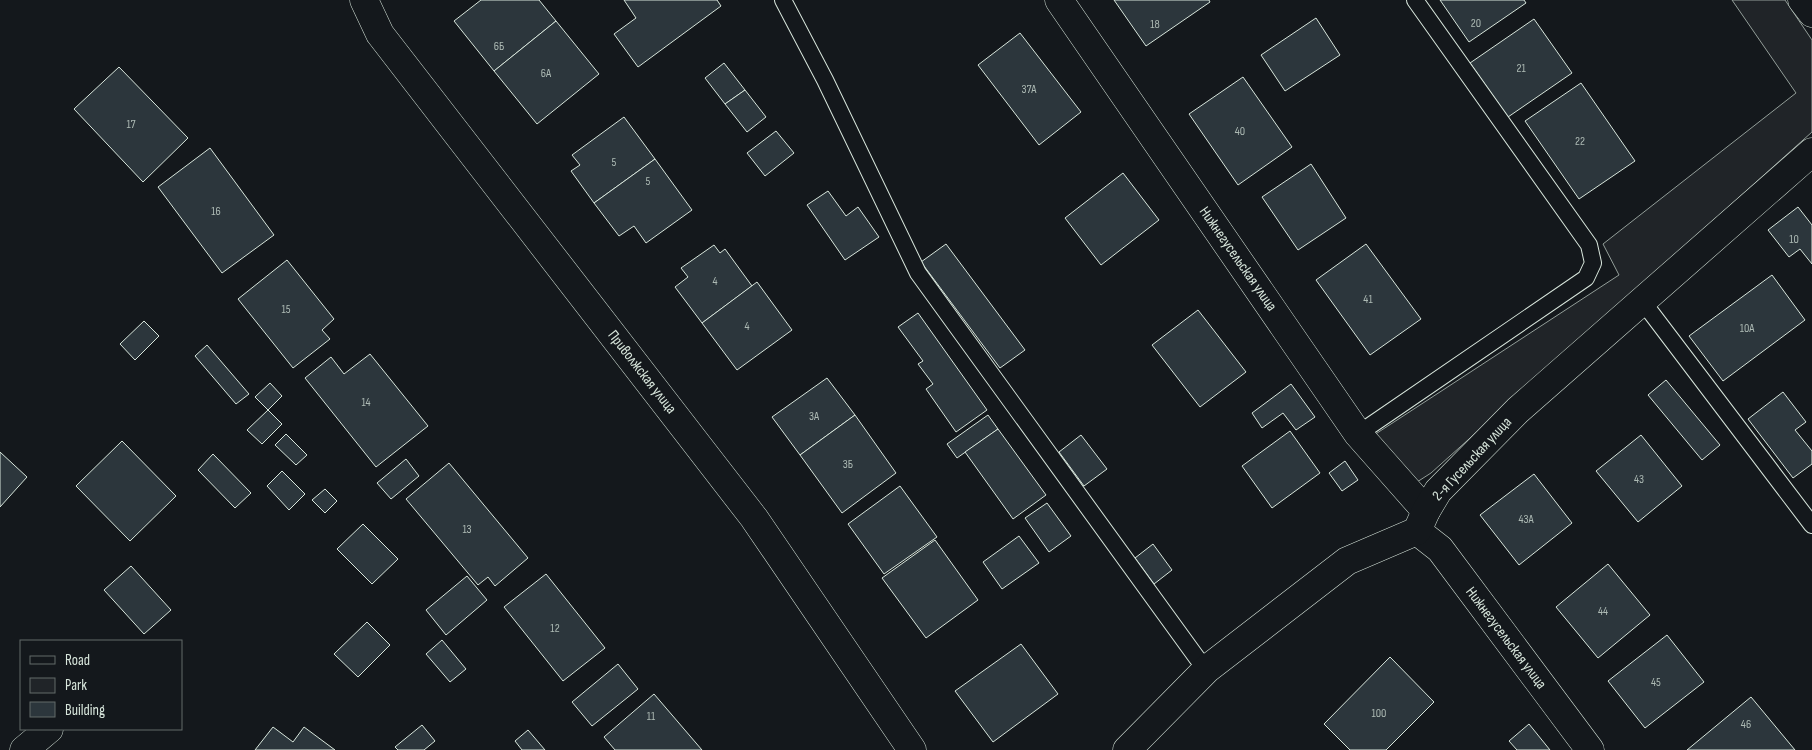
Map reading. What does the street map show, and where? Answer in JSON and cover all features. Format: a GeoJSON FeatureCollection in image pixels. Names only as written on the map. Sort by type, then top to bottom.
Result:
{"type":"FeatureCollection","features":[{"type":"Feature","properties":{"kind":"street","name":"Приволжская улица"},"geometry":{"type":"LineString","coordinates":[[364,0],[380,34],[754,518],[912,750]]}},
{"type":"Feature","properties":{"kind":"street","name":"Нижнегусельская улица"},"geometry":{"type":"LineString","coordinates":[[1059,0],[1358,434],[1422,521],[1440,550],[1590,750]]}},
{"type":"Feature","properties":{"kind":"street"},"geometry":{"type":"LineString","coordinates":[[1802,0],[1812,13]]}},
{"type":"Feature","properties":{"kind":"street","name":"2-я Гусельская улица"},"geometry":{"type":"LineString","coordinates":[[1422,521],[1438,491],[1518,410],[1812,152]]}},
{"type":"Feature","properties":{"kind":"street"},"geometry":{"type":"LineString","coordinates":[[1127,750],[1208,669],[1346,561],[1422,521]]}},
{"type":"Feature","properties":{"kind":"street"},"geometry":{"type":"LineString","coordinates":[[24,750],[48,730]]}},
{"type":"Feature","properties":{"kind":"lane"},"geometry":{"type":"LineString","coordinates":[[782,0],[826,80],[918,272],[1197,658],[1208,669]]}},
{"type":"Feature","properties":{"kind":"lane"},"geometry":{"type":"LineString","coordinates":[[1358,434],[1586,278],[1593,263],[1589,246],[1415,0]]}},
{"type":"Feature","properties":{"kind":"lane"},"geometry":{"type":"LineString","coordinates":[[1643,302],[1812,525]]}},
{"type":"Feature","properties":{"kind":"green space"},"geometry":{"type":"Polygon","coordinates":[[[1732,0],[1785,0],[1812,40],[1812,132],[1431,473],[1417,482],[1371,437],[1619,275],[1603,244],[1796,93],[1732,0]]]}},
{"type":"Feature","properties":{"kind":"building"},"geometry":{"type":"Polygon","coordinates":[[[481,0],[539,0],[556,21],[494,71],[454,21],[481,0]]]}},
{"type":"Feature","properties":{"kind":"building"},"geometry":{"type":"Polygon","coordinates":[[[624,0],[717,0],[721,6],[638,67],[614,34],[636,18],[624,0]]]}},
{"type":"Feature","properties":{"kind":"building"},"geometry":{"type":"Polygon","coordinates":[[[1114,0],[1209,0],[1210,2],[1146,46],[1114,0]]]}},
{"type":"Feature","properties":{"kind":"building"},"geometry":{"type":"Polygon","coordinates":[[[1440,0],[1524,0],[1526,3],[1469,42],[1440,0]]]}},
{"type":"Feature","properties":{"kind":"building"},"geometry":{"type":"Polygon","coordinates":[[[1316,18],[1340,55],[1285,91],[1261,55],[1316,18]]]}},
{"type":"Feature","properties":{"kind":"building"},"geometry":{"type":"Polygon","coordinates":[[[1534,19],[1572,73],[1508,117],[1470,63],[1534,19]]]}},
{"type":"Feature","properties":{"kind":"building"},"geometry":{"type":"Polygon","coordinates":[[[556,21],[599,74],[537,124],[494,71],[556,21]]]}},
{"type":"Feature","properties":{"kind":"building"},"geometry":{"type":"Polygon","coordinates":[[[1020,33],[1081,112],[1039,145],[978,65],[1020,33]]]}},
{"type":"Feature","properties":{"kind":"building"},"geometry":{"type":"Polygon","coordinates":[[[724,63],[745,90],[725,104],[705,78],[724,63]]]}},
{"type":"Feature","properties":{"kind":"building"},"geometry":{"type":"Polygon","coordinates":[[[119,67],[188,138],[143,182],[74,109],[119,67]]]}},
{"type":"Feature","properties":{"kind":"building"},"geometry":{"type":"Polygon","coordinates":[[[1243,77],[1292,147],[1238,185],[1189,114],[1243,77]]]}},
{"type":"Feature","properties":{"kind":"building"},"geometry":{"type":"Polygon","coordinates":[[[1581,83],[1635,161],[1579,199],[1525,121],[1581,83]]]}},
{"type":"Feature","properties":{"kind":"building"},"geometry":{"type":"Polygon","coordinates":[[[745,90],[766,117],[747,132],[725,104],[745,90]]]}},
{"type":"Feature","properties":{"kind":"building"},"geometry":{"type":"Polygon","coordinates":[[[624,117],[655,159],[594,203],[571,171],[580,165],[572,155],[624,117]]]}},
{"type":"Feature","properties":{"kind":"building"},"geometry":{"type":"Polygon","coordinates":[[[776,131],[794,153],[765,176],[747,153],[776,131]]]}},
{"type":"Feature","properties":{"kind":"building"},"geometry":{"type":"Polygon","coordinates":[[[210,148],[274,235],[222,273],[158,187],[210,148]]]}},
{"type":"Feature","properties":{"kind":"building"},"geometry":{"type":"Polygon","coordinates":[[[655,159],[692,210],[646,243],[634,226],[619,236],[594,203],[655,159]]]}},
{"type":"Feature","properties":{"kind":"building"},"geometry":{"type":"Polygon","coordinates":[[[1311,164],[1346,218],[1298,250],[1262,197],[1311,164]]]}},
{"type":"Feature","properties":{"kind":"building"},"geometry":{"type":"Polygon","coordinates":[[[1123,173],[1159,220],[1101,265],[1065,218],[1123,173]]]}},
{"type":"Feature","properties":{"kind":"building"},"geometry":{"type":"Polygon","coordinates":[[[828,191],[846,216],[858,207],[879,237],[845,260],[807,205],[828,191]]]}},
{"type":"Feature","properties":{"kind":"building"},"geometry":{"type":"Polygon","coordinates":[[[1798,207],[1812,225],[1812,264],[1800,249],[1789,257],[1768,230],[1798,207]]]}},
{"type":"Feature","properties":{"kind":"building"},"geometry":{"type":"Polygon","coordinates":[[[946,244],[1025,350],[1000,368],[921,262],[946,244]]]}},
{"type":"Feature","properties":{"kind":"building"},"geometry":{"type":"Polygon","coordinates":[[[1366,244],[1421,319],[1370,355],[1316,280],[1366,244]]]}},
{"type":"Feature","properties":{"kind":"building"},"geometry":{"type":"Polygon","coordinates":[[[714,245],[720,253],[725,249],[752,286],[702,323],[675,287],[688,277],[681,268],[714,245]]]}},
{"type":"Feature","properties":{"kind":"building"},"geometry":{"type":"Polygon","coordinates":[[[287,260],[334,319],[322,330],[330,339],[293,368],[238,299],[287,260]]]}},
{"type":"Feature","properties":{"kind":"building"},"geometry":{"type":"Polygon","coordinates":[[[1772,275],[1805,320],[1723,381],[1689,336],[1772,275]]]}},
{"type":"Feature","properties":{"kind":"building"},"geometry":{"type":"Polygon","coordinates":[[[757,282],[792,330],[737,370],[702,323],[757,282]]]}},
{"type":"Feature","properties":{"kind":"building"},"geometry":{"type":"Polygon","coordinates":[[[1198,310],[1246,372],[1200,407],[1152,345],[1198,310]]]}},
{"type":"Feature","properties":{"kind":"building"},"geometry":{"type":"Polygon","coordinates":[[[918,313],[987,410],[956,432],[926,389],[933,384],[918,364],[923,361],[898,327],[918,313]]]}},
{"type":"Feature","properties":{"kind":"building"},"geometry":{"type":"Polygon","coordinates":[[[144,321],[159,336],[135,360],[120,344],[144,321]]]}},
{"type":"Feature","properties":{"kind":"building"},"geometry":{"type":"Polygon","coordinates":[[[207,345],[249,394],[236,404],[195,356],[207,345]]]}},
{"type":"Feature","properties":{"kind":"building"},"geometry":{"type":"Polygon","coordinates":[[[370,354],[428,426],[376,467],[305,378],[331,357],[344,374],[370,354]]]}},
{"type":"Feature","properties":{"kind":"building"},"geometry":{"type":"Polygon","coordinates":[[[827,378],[855,415],[800,455],[772,417],[827,378]]]}},
{"type":"Feature","properties":{"kind":"building"},"geometry":{"type":"Polygon","coordinates":[[[1666,380],[1720,445],[1702,460],[1648,395],[1666,380]]]}},
{"type":"Feature","properties":{"kind":"building"},"geometry":{"type":"Polygon","coordinates":[[[270,383],[282,396],[268,410],[255,397],[270,383]]]}},
{"type":"Feature","properties":{"kind":"building"},"geometry":{"type":"Polygon","coordinates":[[[1291,384],[1315,417],[1296,430],[1283,413],[1262,428],[1252,413],[1291,384]]]}},
{"type":"Feature","properties":{"kind":"building"},"geometry":{"type":"Polygon","coordinates":[[[1783,392],[1806,422],[1795,430],[1812,451],[1812,464],[1793,478],[1748,419],[1783,392]]]}},
{"type":"Feature","properties":{"kind":"building"},"geometry":{"type":"Polygon","coordinates":[[[268,410],[282,424],[262,444],[247,430],[268,410]]]}},
{"type":"Feature","properties":{"kind":"building"},"geometry":{"type":"Polygon","coordinates":[[[855,415],[896,473],[842,513],[800,455],[855,415]]]}},
{"type":"Feature","properties":{"kind":"building"},"geometry":{"type":"Polygon","coordinates":[[[988,415],[998,429],[957,458],[947,444],[988,415]]]}},
{"type":"Feature","properties":{"kind":"building"},"geometry":{"type":"Polygon","coordinates":[[[998,429],[1046,495],[1013,519],[965,452],[998,429]]]}},
{"type":"Feature","properties":{"kind":"building"},"geometry":{"type":"Polygon","coordinates":[[[1290,431],[1320,473],[1272,508],[1242,466],[1290,431]]]}},
{"type":"Feature","properties":{"kind":"building"},"geometry":{"type":"Polygon","coordinates":[[[286,434],[307,455],[296,465],[275,445],[286,434]]]}},
{"type":"Feature","properties":{"kind":"building"},"geometry":{"type":"Polygon","coordinates":[[[1081,435],[1107,469],[1084,486],[1059,452],[1081,435]]]}},
{"type":"Feature","properties":{"kind":"building"},"geometry":{"type":"Polygon","coordinates":[[[1641,435],[1682,486],[1638,522],[1596,471],[1641,435]]]}},
{"type":"Feature","properties":{"kind":"building"},"geometry":{"type":"Polygon","coordinates":[[[122,441],[176,496],[130,541],[76,486],[122,441]]]}},
{"type":"Feature","properties":{"kind":"building"},"geometry":{"type":"Polygon","coordinates":[[[0,452],[27,477],[0,507],[0,452]]]}},
{"type":"Feature","properties":{"kind":"building"},"geometry":{"type":"Polygon","coordinates":[[[213,454],[251,493],[235,508],[198,470],[213,454]]]}},
{"type":"Feature","properties":{"kind":"building"},"geometry":{"type":"Polygon","coordinates":[[[406,459],[419,476],[391,499],[377,483],[406,459]]]}},
{"type":"Feature","properties":{"kind":"building"},"geometry":{"type":"Polygon","coordinates":[[[1345,461],[1358,480],[1342,491],[1329,473],[1345,461]]]}},
{"type":"Feature","properties":{"kind":"building"},"geometry":{"type":"Polygon","coordinates":[[[449,463],[528,558],[495,586],[488,577],[478,585],[406,499],[449,463]]]}},
{"type":"Feature","properties":{"kind":"building"},"geometry":{"type":"Polygon","coordinates":[[[282,471],[305,494],[289,510],[267,486],[282,471]]]}},
{"type":"Feature","properties":{"kind":"building"},"geometry":{"type":"Polygon","coordinates":[[[1534,474],[1572,523],[1519,565],[1480,515],[1534,474]]]}},
{"type":"Feature","properties":{"kind":"building"},"geometry":{"type":"Polygon","coordinates":[[[900,486],[937,537],[884,574],[848,524],[900,486]]]}},
{"type":"Feature","properties":{"kind":"building"},"geometry":{"type":"Polygon","coordinates":[[[325,489],[337,501],[325,513],[312,500],[325,489]]]}},
{"type":"Feature","properties":{"kind":"building"},"geometry":{"type":"Polygon","coordinates":[[[1047,503],[1071,536],[1049,552],[1025,518],[1047,503]]]}},
{"type":"Feature","properties":{"kind":"building"},"geometry":{"type":"Polygon","coordinates":[[[363,524],[398,559],[372,584],[337,549],[363,524]]]}},
{"type":"Feature","properties":{"kind":"building"},"geometry":{"type":"Polygon","coordinates":[[[1019,536],[1039,563],[1002,589],[983,562],[1019,536]]]}},
{"type":"Feature","properties":{"kind":"building"},"geometry":{"type":"Polygon","coordinates":[[[935,540],[978,600],[926,638],[882,578],[935,540]]]}},
{"type":"Feature","properties":{"kind":"building"},"geometry":{"type":"Polygon","coordinates":[[[1153,544],[1172,570],[1154,584],[1135,558],[1153,544]]]}},
{"type":"Feature","properties":{"kind":"building"},"geometry":{"type":"Polygon","coordinates":[[[1608,564],[1650,615],[1598,658],[1556,607],[1608,564]]]}},
{"type":"Feature","properties":{"kind":"building"},"geometry":{"type":"Polygon","coordinates":[[[131,566],[171,610],[144,634],[104,590],[131,566]]]}},
{"type":"Feature","properties":{"kind":"building"},"geometry":{"type":"Polygon","coordinates":[[[546,574],[605,648],[563,681],[504,607],[546,574]]]}},
{"type":"Feature","properties":{"kind":"building"},"geometry":{"type":"Polygon","coordinates":[[[467,576],[487,600],[446,635],[426,610],[467,576]]]}},
{"type":"Feature","properties":{"kind":"building"},"geometry":{"type":"Polygon","coordinates":[[[367,622],[390,645],[358,677],[334,654],[367,622]]]}},
{"type":"Feature","properties":{"kind":"building"},"geometry":{"type":"Polygon","coordinates":[[[1667,635],[1704,682],[1645,728],[1608,681],[1667,635]]]}},
{"type":"Feature","properties":{"kind":"building"},"geometry":{"type":"Polygon","coordinates":[[[442,640],[466,669],[450,682],[426,654],[442,640]]]}},
{"type":"Feature","properties":{"kind":"building"},"geometry":{"type":"Polygon","coordinates":[[[1021,644],[1058,694],[993,742],[955,691],[1021,644]]]}},
{"type":"Feature","properties":{"kind":"building"},"geometry":{"type":"Polygon","coordinates":[[[1390,657],[1434,702],[1386,750],[1350,750],[1324,724],[1390,657]]]}},
{"type":"Feature","properties":{"kind":"building"},"geometry":{"type":"Polygon","coordinates":[[[618,664],[638,689],[592,726],[572,702],[618,664]]]}},
{"type":"Feature","properties":{"kind":"building"},"geometry":{"type":"Polygon","coordinates":[[[654,694],[702,750],[615,750],[604,737],[654,694]]]}},
{"type":"Feature","properties":{"kind":"building"},"geometry":{"type":"Polygon","coordinates":[[[1751,697],[1795,750],[1687,750],[1751,697]]]}},
{"type":"Feature","properties":{"kind":"building"},"geometry":{"type":"Polygon","coordinates":[[[1529,724],[1550,750],[1517,750],[1509,741],[1529,724]]]}},
{"type":"Feature","properties":{"kind":"building"},"geometry":{"type":"Polygon","coordinates":[[[422,725],[435,741],[424,750],[398,750],[395,747],[422,725]]]}},
{"type":"Feature","properties":{"kind":"building"},"geometry":{"type":"Polygon","coordinates":[[[273,727],[293,742],[304,727],[335,750],[255,750],[273,727]]]}},
{"type":"Feature","properties":{"kind":"building"},"geometry":{"type":"Polygon","coordinates":[[[528,730],[545,750],[522,750],[515,741],[528,730]]]}}]}
